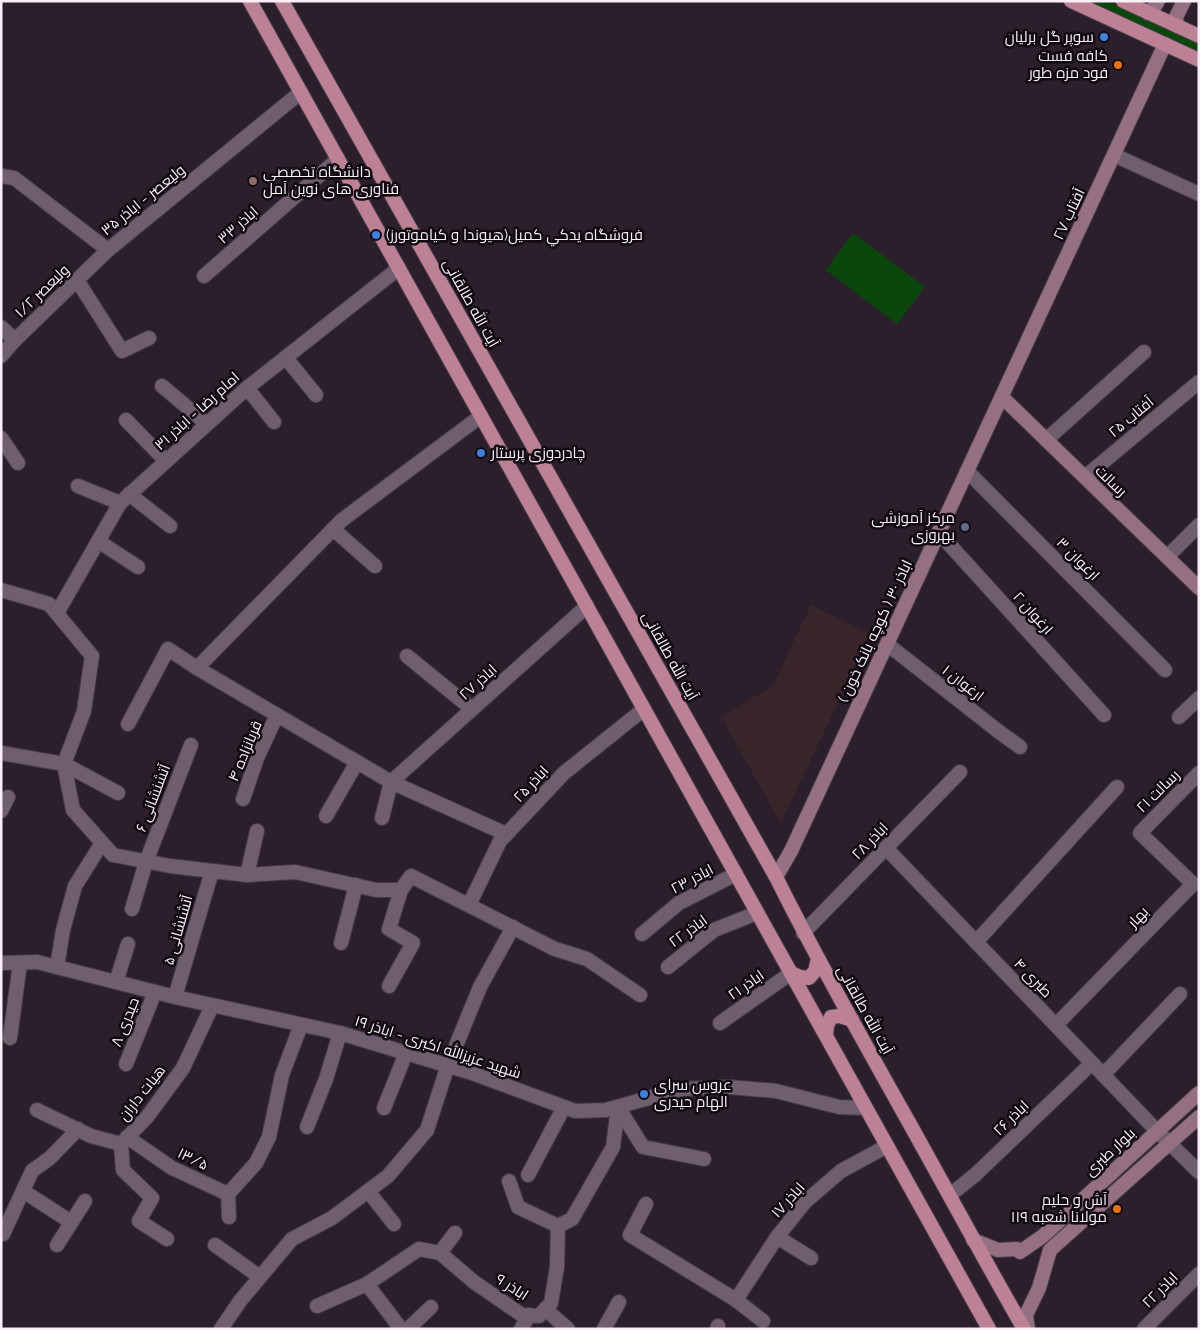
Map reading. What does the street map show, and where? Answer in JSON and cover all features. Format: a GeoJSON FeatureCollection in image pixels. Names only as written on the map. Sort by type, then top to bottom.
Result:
{"type":"FeatureCollection","features":[{"type":"Feature","properties":{"kind":"main road"},"geometry":{"type":"LineString","coordinates":[[250,1],[826,1035],[987,1328]]}},
{"type":"Feature","properties":{"kind":"main road","name":"آیت الله طالقانی"},"geometry":{"type":"LineString","coordinates":[[282,1],[776,877],[803,933],[1024,1329]]}},
{"type":"Feature","properties":{"kind":"main road"},"geometry":{"type":"LineString","coordinates":[[1071,1],[1199,60]]}},
{"type":"Feature","properties":{"kind":"main road"},"geometry":{"type":"LineString","coordinates":[[1123,1],[1199,36]]}},
{"type":"Feature","properties":{"kind":"main road"},"geometry":{"type":"LineString","coordinates":[[1148,13],[1158,1]]}},
{"type":"Feature","properties":{"kind":"main road"},"geometry":{"type":"LineString","coordinates":[[1177,26],[1176,17],[1184,1]]}},
{"type":"Feature","properties":{"kind":"main road","name":"آفتاب ۲۷"},"geometry":{"type":"LineString","coordinates":[[1002,398],[1166,44]]}},
{"type":"Feature","properties":{"kind":"main road","name":"اباذر ۳۰ ( کوچه بانک خون )"},"geometry":{"type":"LineString","coordinates":[[776,877],[791,850],[1002,398]]}},
{"type":"Feature","properties":{"kind":"main road","name":"رسالت"},"geometry":{"type":"LineString","coordinates":[[1002,398],[1199,588]]}},
{"type":"Feature","properties":{"kind":"main road"},"geometry":{"type":"LineString","coordinates":[[791,973],[809,978],[815,970],[818,959]]}},
{"type":"Feature","properties":{"kind":"main road"},"geometry":{"type":"LineString","coordinates":[[826,1035],[831,1017],[840,1016],[852,1020]]}},
{"type":"Feature","properties":{"kind":"main road","name":"بلوار طبری"},"geometry":{"type":"LineString","coordinates":[[973,1240],[998,1250],[1016,1248],[1020,1252],[1043,1236],[1199,1093]]}},
{"type":"Feature","properties":{"kind":"main road"},"geometry":{"type":"LineString","coordinates":[[1028,1329],[1026,1315],[1039,1288],[1050,1250],[1199,1117]]}},
{"type":"Feature","properties":{"kind":"street","name":"ولیعصر - اباذر ۳۵"},"geometry":{"type":"LineString","coordinates":[[1,176],[14,178],[108,250],[301,92]]}},
{"type":"Feature","properties":{"kind":"street"},"geometry":{"type":"LineString","coordinates":[[1114,155],[1199,194]]}},
{"type":"Feature","properties":{"kind":"street","name":"اباذر ۳۳"},"geometry":{"type":"LineString","coordinates":[[204,276],[338,159]]}},
{"type":"Feature","properties":{"kind":"street","name":"ولیعصر ۱/۲"},"geometry":{"type":"LineString","coordinates":[[1,356],[15,340],[108,250]]}},
{"type":"Feature","properties":{"kind":"street","name":"امام رضا - اباذر ۳۱"},"geometry":{"type":"LineString","coordinates":[[57,613],[124,498],[247,388],[399,268]]}},
{"type":"Feature","properties":{"kind":"street"},"geometry":{"type":"LineString","coordinates":[[77,280],[122,351],[150,338]]}},
{"type":"Feature","properties":{"kind":"street"},"geometry":{"type":"LineString","coordinates":[[1,327],[15,340]]}},
{"type":"Feature","properties":{"kind":"street"},"geometry":{"type":"LineString","coordinates":[[1046,440],[1144,352]]}},
{"type":"Feature","properties":{"kind":"street"},"geometry":{"type":"LineString","coordinates":[[286,358],[316,395]]}},
{"type":"Feature","properties":{"kind":"street","name":"آفتاب ۲۵"},"geometry":{"type":"LineString","coordinates":[[1085,478],[1199,382]]}},
{"type":"Feature","properties":{"kind":"street"},"geometry":{"type":"LineString","coordinates":[[162,386],[207,424]]}},
{"type":"Feature","properties":{"kind":"street"},"geometry":{"type":"LineString","coordinates":[[247,388],[274,422]]}},
{"type":"Feature","properties":{"kind":"street"},"geometry":{"type":"LineString","coordinates":[[197,668],[342,520],[481,416]]}},
{"type":"Feature","properties":{"kind":"street"},"geometry":{"type":"LineString","coordinates":[[126,420],[166,461]]}},
{"type":"Feature","properties":{"kind":"street"},"geometry":{"type":"LineString","coordinates":[[1,438],[18,462]]}},
{"type":"Feature","properties":{"kind":"street","name":"ارغوان ۳"},"geometry":{"type":"LineString","coordinates":[[967,471],[1165,670]]}},
{"type":"Feature","properties":{"kind":"street"},"geometry":{"type":"LineString","coordinates":[[78,486],[124,498],[170,526]]}},
{"type":"Feature","properties":{"kind":"street"},"geometry":{"type":"LineString","coordinates":[[1167,557],[1199,525]]}},
{"type":"Feature","properties":{"kind":"street"},"geometry":{"type":"LineString","coordinates":[[333,529],[375,566]]}},
{"type":"Feature","properties":{"kind":"street","name":"ارغوان ۲"},"geometry":{"type":"LineString","coordinates":[[939,532],[1104,715]]}},
{"type":"Feature","properties":{"kind":"street"},"geometry":{"type":"LineString","coordinates":[[98,541],[138,567]]}},
{"type":"Feature","properties":{"kind":"street"},"geometry":{"type":"LineString","coordinates":[[1,590],[49,604],[92,656],[84,711],[64,764],[73,810],[112,855],[170,866],[247,875],[295,872],[376,890],[400,890]]}},
{"type":"Feature","properties":{"kind":"street","name":"اباذر ۲۷"},"geometry":{"type":"LineString","coordinates":[[391,782],[587,606]]}},
{"type":"Feature","properties":{"kind":"street","name":"ارغوان ۱"},"geometry":{"type":"LineString","coordinates":[[887,644],[1020,747]]}},
{"type":"Feature","properties":{"kind":"street"},"geometry":{"type":"LineString","coordinates":[[128,724],[168,649],[391,782],[506,834]]}},
{"type":"Feature","properties":{"kind":"street"},"geometry":{"type":"LineString","coordinates":[[407,656],[472,709]]}},
{"type":"Feature","properties":{"kind":"street"},"geometry":{"type":"LineString","coordinates":[[1179,717],[1199,698]]}},
{"type":"Feature","properties":{"kind":"street","name":"اباذر ۲۵"},"geometry":{"type":"LineString","coordinates":[[470,905],[500,841],[506,834],[564,773],[644,709]]}},
{"type":"Feature","properties":{"kind":"street","name":"قربانزاده ۴"},"geometry":{"type":"LineString","coordinates":[[243,798],[257,758],[277,715]]}},
{"type":"Feature","properties":{"kind":"street","name":"آتشنشانی ۶"},"geometry":{"type":"LineString","coordinates":[[132,909],[146,862],[191,745]]}},
{"type":"Feature","properties":{"kind":"street"},"geometry":{"type":"LineString","coordinates":[[1,753],[64,764],[118,794]]}},
{"type":"Feature","properties":{"kind":"street"},"geometry":{"type":"LineString","coordinates":[[326,816],[357,762]]}},
{"type":"Feature","properties":{"kind":"street","name":"اباذر ۲۸"},"geometry":{"type":"LineString","coordinates":[[803,933],[960,772]]}},
{"type":"Feature","properties":{"kind":"street","name":"رسالت ۲۱"},"geometry":{"type":"LineString","coordinates":[[1140,833],[1199,773]]}},
{"type":"Feature","properties":{"kind":"street"},"geometry":{"type":"LineString","coordinates":[[382,818],[391,782]]}},
{"type":"Feature","properties":{"kind":"street"},"geometry":{"type":"LineString","coordinates":[[976,942],[1117,787]]}},
{"type":"Feature","properties":{"kind":"street"},"geometry":{"type":"LineString","coordinates":[[1,811],[8,797]]}},
{"type":"Feature","properties":{"kind":"street"},"geometry":{"type":"LineString","coordinates":[[247,875],[257,831]]}},
{"type":"Feature","properties":{"kind":"street","name":"بهار"},"geometry":{"type":"LineString","coordinates":[[1056,1025],[1193,884],[1140,833]]}},
{"type":"Feature","properties":{"kind":"street"},"geometry":{"type":"LineString","coordinates":[[57,967],[63,930],[75,886],[102,843]]}},
{"type":"Feature","properties":{"kind":"street","name":"طبری ۴"},"geometry":{"type":"LineString","coordinates":[[886,848],[1157,1131],[1199,1172]]}},
{"type":"Feature","properties":{"kind":"street","name":"آتشنشانی ۵"},"geometry":{"type":"LineString","coordinates":[[175,997],[212,871]]}},
{"type":"Feature","properties":{"kind":"street","name":"اباذر ۲۳"},"geometry":{"type":"LineString","coordinates":[[642,934],[679,903],[736,874]]}},
{"type":"Feature","properties":{"kind":"street"},"geometry":{"type":"LineString","coordinates":[[389,986],[412,943],[389,929],[400,890],[411,876],[555,949],[587,959],[640,995]]}},
{"type":"Feature","properties":{"kind":"street"},"geometry":{"type":"LineString","coordinates":[[341,943],[356,885]]}},
{"type":"Feature","properties":{"kind":"street","name":"اباذر ۲۲"},"geometry":{"type":"LineString","coordinates":[[668,967],[714,930],[757,913]]}},
{"type":"Feature","properties":{"kind":"street"},"geometry":{"type":"LineString","coordinates":[[221,1329],[240,1301],[292,1239],[332,1218],[388,1176],[427,1130],[448,1065],[480,987],[514,927]]}},
{"type":"Feature","properties":{"kind":"street"},"geometry":{"type":"LineString","coordinates":[[116,982],[128,944]]}},
{"type":"Feature","properties":{"kind":"street","name":"شهید عزیزالله اکبری - اباذر ۱۹"},"geometry":{"type":"LineString","coordinates":[[1,963],[38,962],[212,1006],[340,1033],[448,1065],[575,1111],[606,1110],[682,1089],[729,1087],[776,1091],[838,1107],[866,1108]]}},
{"type":"Feature","properties":{"kind":"street"},"geometry":{"type":"LineString","coordinates":[[10,1038],[20,963]]}},
{"type":"Feature","properties":{"kind":"street","name":"اباذر ۲۱"},"geometry":{"type":"LineString","coordinates":[[720,1023],[791,973]]}},
{"type":"Feature","properties":{"kind":"street","name":"حیدری ۸"},"geometry":{"type":"LineString","coordinates":[[126,1064],[155,992]]}},
{"type":"Feature","properties":{"kind":"street"},"geometry":{"type":"LineString","coordinates":[[1103,1075],[1180,994]]}},
{"type":"Feature","properties":{"kind":"street","name":"هیات داران"},"geometry":{"type":"LineString","coordinates":[[37,1110],[91,1136],[124,1140],[147,1117],[182,1068],[212,1006]]}},
{"type":"Feature","properties":{"kind":"street"},"geometry":{"type":"LineString","coordinates":[[229,1217],[228,1194],[256,1163],[269,1136],[282,1074],[301,1025]]}},
{"type":"Feature","properties":{"kind":"street"},"geometry":{"type":"LineString","coordinates":[[307,1127],[326,1079],[340,1033]]}},
{"type":"Feature","properties":{"kind":"street"},"geometry":{"type":"LineString","coordinates":[[384,1108],[406,1053]]}},
{"type":"Feature","properties":{"kind":"street","name":"اباذر ۲۶"},"geometry":{"type":"LineString","coordinates":[[950,1196],[975,1175],[1092,1063]]}},
{"type":"Feature","properties":{"kind":"street"},"geometry":{"type":"LineString","coordinates":[[528,1175],[564,1107]]}},
{"type":"Feature","properties":{"kind":"street"},"geometry":{"type":"LineString","coordinates":[[618,1107],[643,1147],[704,1159]]}},
{"type":"Feature","properties":{"kind":"street"},"geometry":{"type":"LineString","coordinates":[[558,1226],[572,1219],[613,1147],[618,1107]]}},
{"type":"Feature","properties":{"kind":"street"},"geometry":{"type":"LineString","coordinates":[[3,1234],[32,1171],[50,1158],[78,1129]]}},
{"type":"Feature","properties":{"kind":"street"},"geometry":{"type":"LineString","coordinates":[[124,1140],[123,1170],[152,1198],[139,1221],[167,1239]]}},
{"type":"Feature","properties":{"kind":"street","name":"۱۳/۵"},"geometry":{"type":"LineString","coordinates":[[124,1140],[172,1168],[228,1194]]}},
{"type":"Feature","properties":{"kind":"street","name":"اباذر ۱۷"},"geometry":{"type":"LineString","coordinates":[[736,1300],[804,1202],[841,1171],[887,1146]]}},
{"type":"Feature","properties":{"kind":"street"},"geometry":{"type":"LineString","coordinates":[[509,1181],[518,1207],[558,1226]]}},
{"type":"Feature","properties":{"kind":"street"},"geometry":{"type":"LineString","coordinates":[[23,1191],[71,1222]]}},
{"type":"Feature","properties":{"kind":"street"},"geometry":{"type":"LineString","coordinates":[[368,1191],[394,1224]]}},
{"type":"Feature","properties":{"kind":"street"},"geometry":{"type":"LineString","coordinates":[[57,1244],[85,1201]]}},
{"type":"Feature","properties":{"kind":"street"},"geometry":{"type":"LineString","coordinates":[[646,1204],[630,1235],[736,1300],[763,1321]]}},
{"type":"Feature","properties":{"kind":"street"},"geometry":{"type":"LineString","coordinates":[[545,1309],[551,1303],[557,1267],[558,1226]]}},
{"type":"Feature","properties":{"kind":"street"},"geometry":{"type":"LineString","coordinates":[[317,1306],[367,1284],[419,1249],[440,1253],[455,1233]]}},
{"type":"Feature","properties":{"kind":"street"},"geometry":{"type":"LineString","coordinates":[[778,1237],[811,1258]]}},
{"type":"Feature","properties":{"kind":"street"},"geometry":{"type":"LineString","coordinates":[[215,1245],[260,1277]]}},
{"type":"Feature","properties":{"kind":"street","name":"اباذر ۹"},"geometry":{"type":"LineString","coordinates":[[440,1253],[474,1282],[522,1315],[539,1316],[545,1309],[568,1329]]}},
{"type":"Feature","properties":{"kind":"street","name":"اباذر ۲۲"},"geometry":{"type":"LineString","coordinates":[[1144,1329],[1199,1274]]}},
{"type":"Feature","properties":{"kind":"street"},"geometry":{"type":"LineString","coordinates":[[367,1284],[401,1329]]}},
{"type":"Feature","properties":{"kind":"street"},"geometry":{"type":"LineString","coordinates":[[604,1329],[619,1302]]}},
{"type":"Feature","properties":{"kind":"street"},"geometry":{"type":"LineString","coordinates":[[408,1329],[430,1307]]}},
{"type":"Feature","properties":{"kind":"street"},"geometry":{"type":"LineString","coordinates":[[521,1329],[529,1315]]}},
{"type":"Feature","properties":{"kind":"shaded area"},"geometry":{"type":"Polygon","coordinates":[[[811,605],[870,634],[781,823],[721,717],[773,686],[811,605]]]}},
{"type":"Feature","properties":{"kind":"green space"},"geometry":{"type":"Polygon","coordinates":[[[1085,1],[1107,1],[1199,43],[1199,54],[1085,1]]]}},
{"type":"Feature","properties":{"kind":"green space"},"geometry":{"type":"Polygon","coordinates":[[[853,233],[925,287],[897,324],[826,270],[853,233]]]}},
{"type":"Feature","properties":{"kind":"place","name":"سوپر گل برلیان"},"geometry":{"type":"Point","coordinates":[1104,37]}},
{"type":"Feature","properties":{"kind":"place","name":"کافه فست فود مزه طور"},"geometry":{"type":"Point","coordinates":[1118,65]}},
{"type":"Feature","properties":{"kind":"place","name":"دانشگاه تخصصی فناوری های نوین آمل"},"geometry":{"type":"Point","coordinates":[253,181]}},
{"type":"Feature","properties":{"kind":"place","name":"فروشگاه يدكي كميل(هیوندا و کیاموتورز)"},"geometry":{"type":"Point","coordinates":[376,235]}},
{"type":"Feature","properties":{"kind":"place","name":"چادردوزی پرستار"},"geometry":{"type":"Point","coordinates":[481,453]}},
{"type":"Feature","properties":{"kind":"place","name":"مرکز آموزشی بهروزی"},"geometry":{"type":"Point","coordinates":[965,527]}},
{"type":"Feature","properties":{"kind":"place","name":"عروس سرای الهام حیدری"},"geometry":{"type":"Point","coordinates":[644,1094]}},
{"type":"Feature","properties":{"kind":"place","name":"آش و حلیم مولانا شعبه ۱۱۹"},"geometry":{"type":"Point","coordinates":[1117,1209]}}]}
